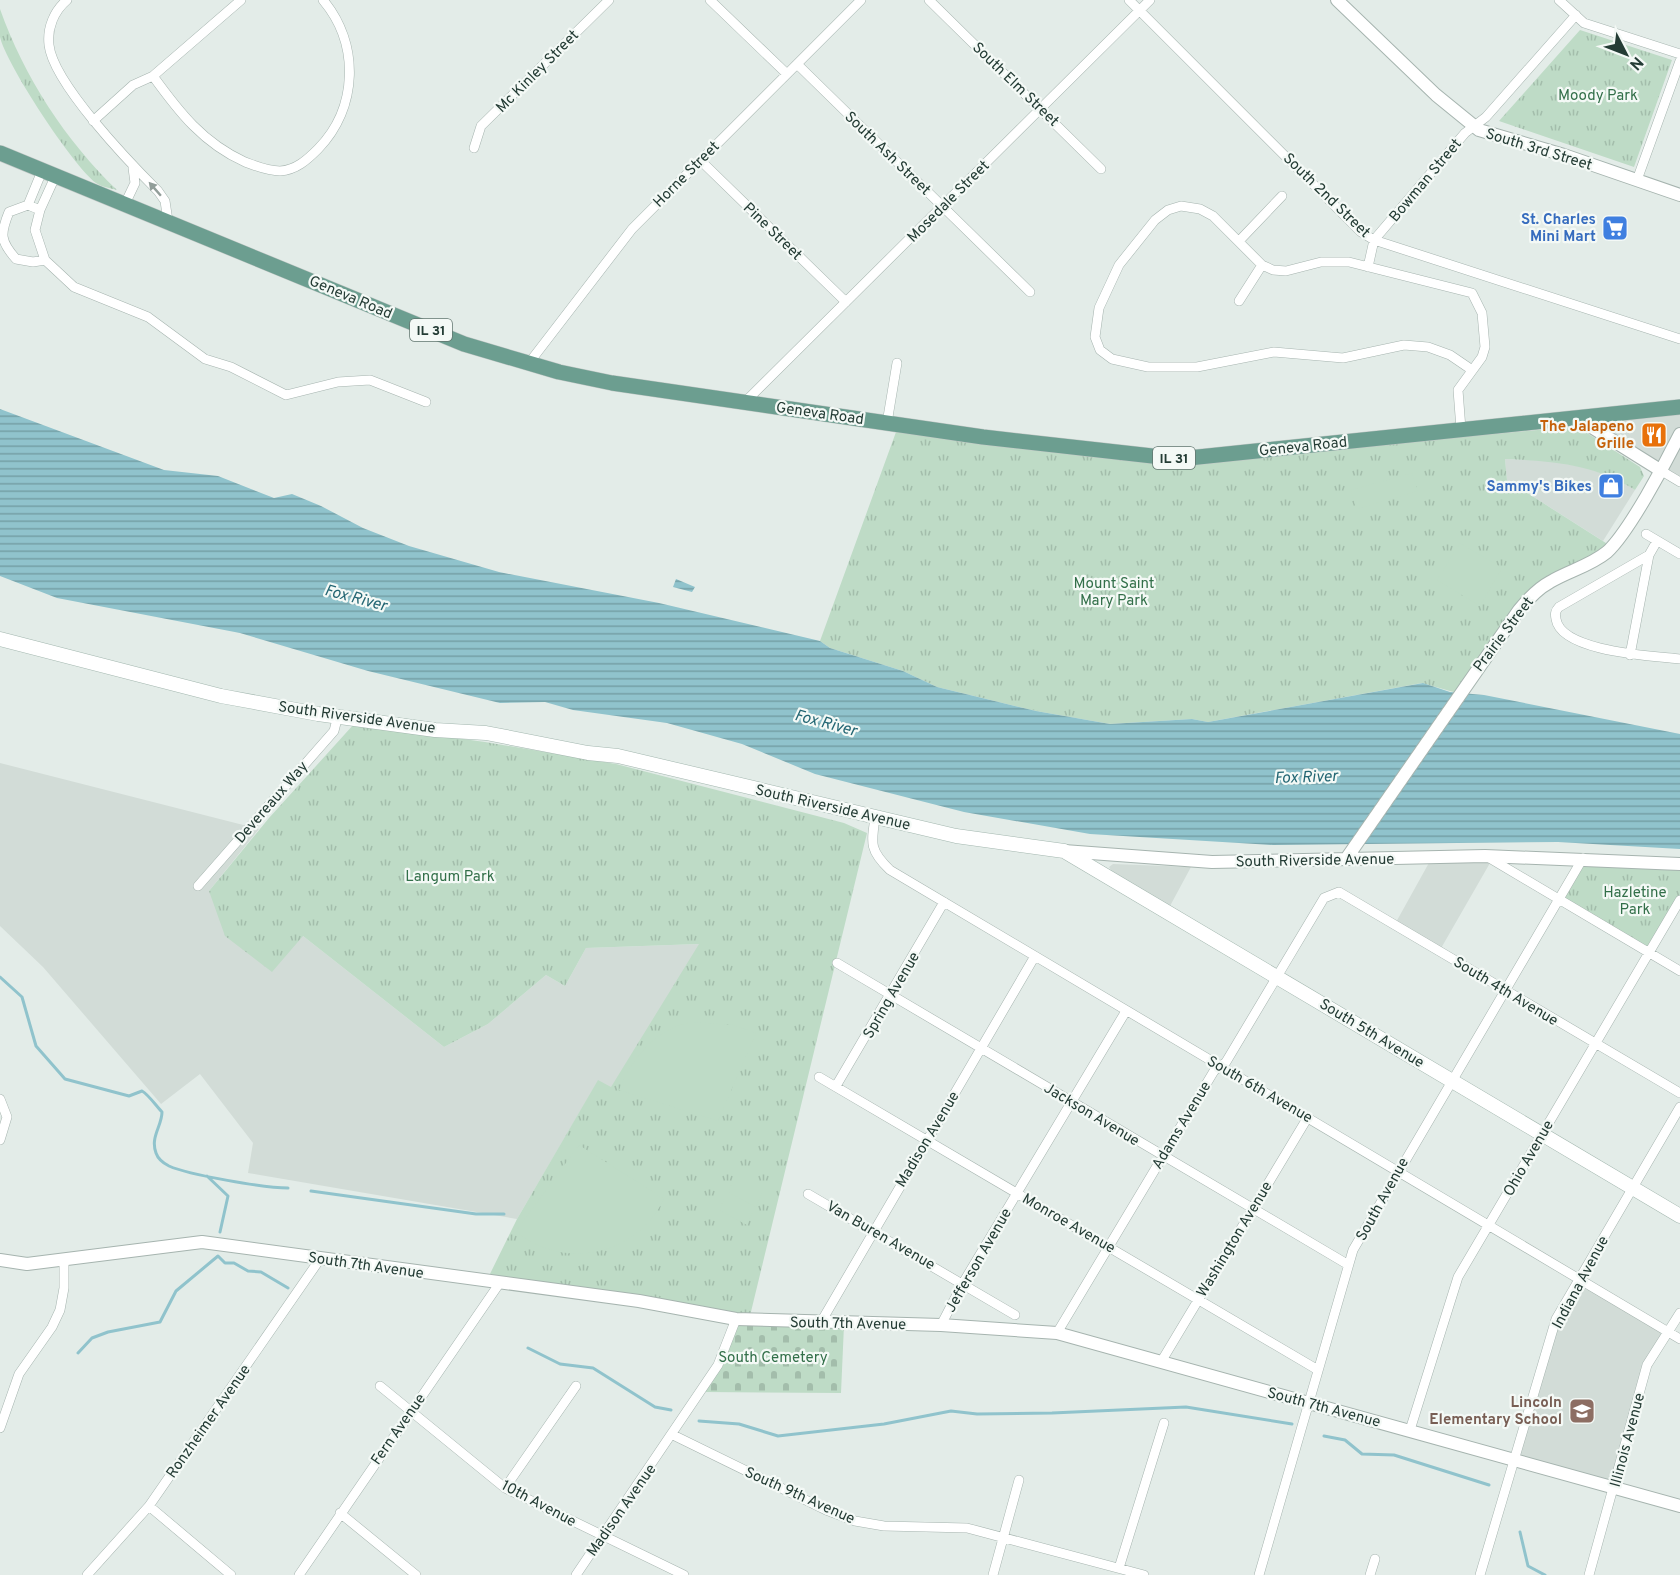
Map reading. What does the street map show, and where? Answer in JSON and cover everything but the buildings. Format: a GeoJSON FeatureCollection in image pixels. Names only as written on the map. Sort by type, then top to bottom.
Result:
{"type":"FeatureCollection","features":[{"type":"Feature","properties":{"kind":"main road","name":"Geneva Road"},"geometry":{"type":"LineString","coordinates":[[0,153],[464,344],[529,363],[612,383],[887,423],[1179,459],[1680,407]]}},
{"type":"Feature","properties":{"kind":"main road","name":"South Riverside Avenue"},"geometry":{"type":"LineString","coordinates":[[0,639],[221,696],[318,714],[435,730],[486,733],[588,753],[618,756],[956,836],[1064,850]]}},
{"type":"Feature","properties":{"kind":"main road","name":"South 5th Avenue"},"geometry":{"type":"LineString","coordinates":[[1064,850],[1680,1216]]}},
{"type":"Feature","properties":{"kind":"street"},"geometry":{"type":"LineString","coordinates":[[67,0],[51,21],[49,46],[58,68],[93,121],[158,191],[165,201],[168,221]]}},
{"type":"Feature","properties":{"kind":"street"},"geometry":{"type":"LineString","coordinates":[[93,121],[133,85],[153,76],[241,0]]}},
{"type":"Feature","properties":{"kind":"street"},"geometry":{"type":"LineString","coordinates":[[153,76],[183,117],[219,149],[266,170],[280,171],[298,166],[308,160],[332,132],[341,118],[350,87],[349,56],[344,40],[323,0]]}},
{"type":"Feature","properties":{"kind":"street","name":"Mc Kinley Street"},"geometry":{"type":"LineString","coordinates":[[474,148],[481,126],[609,0]]}},
{"type":"Feature","properties":{"kind":"street"},"geometry":{"type":"LineString","coordinates":[[710,0],[787,74]]}},
{"type":"Feature","properties":{"kind":"street","name":"Horne Street"},"geometry":{"type":"LineString","coordinates":[[529,363],[632,229],[861,0]]}},
{"type":"Feature","properties":{"kind":"street","name":"South Elm Street"},"geometry":{"type":"LineString","coordinates":[[929,0],[1101,169]]}},
{"type":"Feature","properties":{"kind":"street","name":"South 2nd Street"},"geometry":{"type":"LineString","coordinates":[[1129,0],[1361,232],[1374,240],[1680,339]]}},
{"type":"Feature","properties":{"kind":"street","name":"Mosedale Street"},"geometry":{"type":"LineString","coordinates":[[745,402],[1150,0]]}},
{"type":"Feature","properties":{"kind":"street","name":"South 3rd Street"},"geometry":{"type":"LineString","coordinates":[[1337,0],[1428,87],[1479,130],[1680,195]]}},
{"type":"Feature","properties":{"kind":"street"},"geometry":{"type":"LineString","coordinates":[[1560,0],[1584,23],[1680,54]]}},
{"type":"Feature","properties":{"kind":"street","name":"Bowman Street"},"geometry":{"type":"LineString","coordinates":[[1374,240],[1465,133],[1486,117],[1576,15]]}},
{"type":"Feature","properties":{"kind":"street"},"geometry":{"type":"LineString","coordinates":[[1637,180],[1680,61]]}},
{"type":"Feature","properties":{"kind":"street","name":"South Ash Street"},"geometry":{"type":"LineString","coordinates":[[797,64],[1030,292]]}},
{"type":"Feature","properties":{"kind":"street","name":"Pine Street"},"geometry":{"type":"LineString","coordinates":[[700,160],[846,302]]}},
{"type":"Feature","properties":{"kind":"street"},"geometry":{"type":"LineString","coordinates":[[125,204],[135,183],[135,172],[130,163]]}},
{"type":"Feature","properties":{"kind":"street"},"geometry":{"type":"LineString","coordinates":[[45,260],[33,262],[16,259],[4,245],[0,228],[9,212],[28,205],[48,174]]}},
{"type":"Feature","properties":{"kind":"street"},"geometry":{"type":"LineString","coordinates":[[48,174],[35,230],[45,260],[74,286],[148,317],[205,359],[231,367],[286,395],[338,382],[369,380],[426,402]]}},
{"type":"Feature","properties":{"kind":"street"},"geometry":{"type":"LineString","coordinates":[[1240,240],[1282,196]]}},
{"type":"Feature","properties":{"kind":"street"},"geometry":{"type":"LineString","coordinates":[[28,205],[40,210]]}},
{"type":"Feature","properties":{"kind":"street"},"geometry":{"type":"LineString","coordinates":[[1461,429],[1458,390],[1482,357],[1485,347],[1482,313],[1472,293],[1349,262],[1321,262],[1286,271],[1273,270],[1262,265],[1240,240],[1213,216],[1200,208],[1181,206],[1162,214],[1129,251],[1109,284],[1095,326],[1095,338],[1100,350],[1112,359],[1122,362],[1178,368],[1214,364],[1274,352],[1331,359],[1354,357],[1404,345],[1417,345],[1450,355],[1472,370]]}},
{"type":"Feature","properties":{"kind":"street"},"geometry":{"type":"LineString","coordinates":[[1368,267],[1374,240]]}},
{"type":"Feature","properties":{"kind":"street"},"geometry":{"type":"LineString","coordinates":[[1239,302],[1262,265]]}},
{"type":"Feature","properties":{"kind":"street"},"geometry":{"type":"LineString","coordinates":[[887,423],[897,363]]}},
{"type":"Feature","properties":{"kind":"street"},"geometry":{"type":"LineString","coordinates":[[1577,418],[1680,482]]}},
{"type":"Feature","properties":{"kind":"street","name":"Prairie Street"},"geometry":{"type":"LineString","coordinates":[[1346,859],[1473,674],[1534,593],[1550,581],[1593,562],[1609,550],[1680,434]]}},
{"type":"Feature","properties":{"kind":"street"},"geometry":{"type":"LineString","coordinates":[[1646,534],[1680,554]]}},
{"type":"Feature","properties":{"kind":"street"},"geometry":{"type":"LineString","coordinates":[[1630,655],[1649,555],[1657,541]]}},
{"type":"Feature","properties":{"kind":"street"},"geometry":{"type":"LineString","coordinates":[[1649,555],[1556,610],[1557,624],[1566,634],[1591,646],[1630,655],[1680,659]]}},
{"type":"Feature","properties":{"kind":"street","name":"Devereaux Way"},"geometry":{"type":"LineString","coordinates":[[198,886],[334,731],[338,715]]}},
{"type":"Feature","properties":{"kind":"street","name":"South 6th Avenue"},"geometry":{"type":"LineString","coordinates":[[875,818],[871,844],[877,858],[890,870],[1680,1339]]}},
{"type":"Feature","properties":{"kind":"street","name":"South Riverside Avenue"},"geometry":{"type":"LineString","coordinates":[[1064,850],[1212,862],[1485,856],[1583,858],[1680,864]]}},
{"type":"Feature","properties":{"kind":"street"},"geometry":{"type":"LineString","coordinates":[[1485,856],[1680,971]]}},
{"type":"Feature","properties":{"kind":"street","name":"South Avenue"},"geometry":{"type":"LineString","coordinates":[[1259,1575],[1347,1264],[1397,1172],[1451,1080],[1502,1001],[1505,991],[1583,858]]}},
{"type":"Feature","properties":{"kind":"street","name":"South 4th Avenue"},"geometry":{"type":"LineString","coordinates":[[1331,893],[1340,892],[1680,1093]]}},
{"type":"Feature","properties":{"kind":"street","name":"Adams Avenue"},"geometry":{"type":"LineString","coordinates":[[1057,1333],[1214,1071],[1226,1062],[1324,898],[1331,893]]}},
{"type":"Feature","properties":{"kind":"street","name":"Ohio Avenue"},"geometry":{"type":"LineString","coordinates":[[1410,1430],[1452,1293],[1488,1226],[1680,900]]}},
{"type":"Feature","properties":{"kind":"street","name":"Spring Avenue"},"geometry":{"type":"LineString","coordinates":[[836,1086],[944,902]]}},
{"type":"Feature","properties":{"kind":"street","name":"Madison Avenue"},"geometry":{"type":"LineString","coordinates":[[821,1322],[1035,956]]}},
{"type":"Feature","properties":{"kind":"street","name":"Jackson Avenue"},"geometry":{"type":"LineString","coordinates":[[837,963],[1347,1264]]}},
{"type":"Feature","properties":{"kind":"street","name":"Jefferson Avenue"},"geometry":{"type":"LineString","coordinates":[[941,1325],[963,1283],[1126,1011]]}},
{"type":"Feature","properties":{"kind":"street","name":"Monroe Avenue"},"geometry":{"type":"LineString","coordinates":[[819,1077],[1318,1370]]}},
{"type":"Feature","properties":{"kind":"street"},"geometry":{"type":"LineString","coordinates":[[0,1099],[7,1117],[0,1140]]}},
{"type":"Feature","properties":{"kind":"street","name":"Indiana Avenue"},"geometry":{"type":"LineString","coordinates":[[1480,1575],[1556,1319],[1680,1107]]}},
{"type":"Feature","properties":{"kind":"street","name":"Washington Avenue"},"geometry":{"type":"LineString","coordinates":[[1161,1362],[1308,1117]]}},
{"type":"Feature","properties":{"kind":"street","name":"Van Buren Avenue"},"geometry":{"type":"LineString","coordinates":[[808,1194],[1015,1315]]}},
{"type":"Feature","properties":{"kind":"street","name":"South 7th Avenue"},"geometry":{"type":"LineString","coordinates":[[0,1260],[27,1264],[202,1242],[499,1284],[639,1301],[736,1319],[941,1325],[1057,1333],[1680,1506]]}},
{"type":"Feature","properties":{"kind":"street","name":"Ronzheimer Avenue"},"geometry":{"type":"LineString","coordinates":[[87,1575],[149,1506],[320,1259]]}},
{"type":"Feature","properties":{"kind":"street"},"geometry":{"type":"LineString","coordinates":[[0,1428],[19,1374],[52,1327],[60,1310],[64,1288],[64,1260]]}},
{"type":"Feature","properties":{"kind":"street","name":"Fern Avenue"},"geometry":{"type":"LineString","coordinates":[[299,1575],[499,1284]]}},
{"type":"Feature","properties":{"kind":"street","name":"Illinois Avenue"},"geometry":{"type":"LineString","coordinates":[[1589,1575],[1647,1365],[1680,1313]]}},
{"type":"Feature","properties":{"kind":"street","name":"Madison Avenue"},"geometry":{"type":"LineString","coordinates":[[576,1575],[673,1435],[718,1365],[736,1319]]}},
{"type":"Feature","properties":{"kind":"street","name":"10th Avenue"},"geometry":{"type":"LineString","coordinates":[[380,1386],[505,1488],[684,1575]]}},
{"type":"Feature","properties":{"kind":"street"},"geometry":{"type":"LineString","coordinates":[[505,1488],[576,1386]]}},
{"type":"Feature","properties":{"kind":"street"},"geometry":{"type":"LineString","coordinates":[[1119,1568],[1164,1423]]}},
{"type":"Feature","properties":{"kind":"street","name":"South 9th Avenue"},"geometry":{"type":"LineString","coordinates":[[673,1435],[826,1510],[855,1521],[884,1526],[967,1528],[1144,1575]]}},
{"type":"Feature","properties":{"kind":"street"},"geometry":{"type":"LineString","coordinates":[[993,1575],[1019,1480]]}},
{"type":"Feature","properties":{"kind":"street"},"geometry":{"type":"LineString","coordinates":[[149,1506],[231,1575]]}},
{"type":"Feature","properties":{"kind":"street"},"geometry":{"type":"LineString","coordinates":[[340,1513],[416,1575]]}},
{"type":"Feature","properties":{"kind":"street"},"geometry":{"type":"LineString","coordinates":[[1370,1575],[1375,1559]]}},
{"type":"Feature","properties":{"kind":"shaded area"},"geometry":{"type":"Polygon","coordinates":[[[1680,409],[1680,429],[1660,468],[1583,419],[1680,409]]]}},
{"type":"Feature","properties":{"kind":"shaded area"},"geometry":{"type":"Polygon","coordinates":[[[1680,437],[1680,479],[1663,469],[1680,437]]]}},
{"type":"Feature","properties":{"kind":"shaded area"},"geometry":{"type":"Polygon","coordinates":[[[1505,459],[1552,461],[1587,468],[1620,480],[1635,490],[1603,541],[1507,480],[1505,459]]]}},
{"type":"Feature","properties":{"kind":"shaded area"},"geometry":{"type":"Polygon","coordinates":[[[0,763],[259,829],[209,891],[303,936],[444,1047],[488,1024],[546,975],[565,986],[586,948],[700,944],[611,1088],[598,1081],[517,1219],[248,1173],[253,1143],[200,1074],[161,1104],[43,967],[0,926],[0,763]]]}},
{"type":"Feature","properties":{"kind":"shaded area"},"geometry":{"type":"Polygon","coordinates":[[[1484,859],[1490,863],[1440,950],[1395,924],[1430,861],[1484,859]]]}},
{"type":"Feature","properties":{"kind":"shaded area"},"geometry":{"type":"Polygon","coordinates":[[[1113,864],[1191,867],[1170,906],[1112,872],[1109,867],[1113,864]]]}},
{"type":"Feature","properties":{"kind":"shaded area","name":"Lincoln Elementary School"},"geometry":{"type":"Polygon","coordinates":[[[1580,1283],[1664,1334],[1644,1366],[1613,1482],[1518,1456],[1560,1319],[1580,1283]]]}},
{"type":"Feature","properties":{"kind":"green space"},"geometry":{"type":"Polygon","coordinates":[[[0,9],[21,59],[48,107],[81,151],[117,190],[98,184],[86,173],[72,157],[27,91],[0,37],[0,9]]]}},
{"type":"Feature","properties":{"kind":"green space","name":"Moody Park"},"geometry":{"type":"Polygon","coordinates":[[[1580,30],[1672,60],[1634,167],[1499,121],[1580,30]]]}},
{"type":"Feature","properties":{"kind":"green space","name":"Mount Saint Mary Park"},"geometry":{"type":"Polygon","coordinates":[[[1570,427],[1584,431],[1640,467],[1644,476],[1635,490],[1620,481],[1588,469],[1556,463],[1505,459],[1507,480],[1609,545],[1590,560],[1549,578],[1457,693],[1422,683],[1208,722],[1192,719],[1110,724],[1036,711],[937,687],[903,671],[830,648],[820,641],[896,432],[1167,464],[1570,427]]]}},
{"type":"Feature","properties":{"kind":"green space"},"geometry":{"type":"Polygon","coordinates":[[[1412,473],[1418,491],[1356,509],[1351,490],[1412,473]]]}},
{"type":"Feature","properties":{"kind":"green space"},"geometry":{"type":"Polygon","coordinates":[[[1460,543],[1502,568],[1480,606],[1437,580],[1460,543]]]}},
{"type":"Feature","properties":{"kind":"green space","name":"Langum Park"},"geometry":{"type":"Polygon","coordinates":[[[354,724],[485,742],[616,764],[844,823],[867,833],[749,1320],[487,1280],[517,1219],[598,1080],[611,1087],[699,944],[586,948],[565,986],[546,975],[488,1024],[444,1047],[303,936],[272,972],[225,936],[209,891],[269,818],[354,724]]]}},
{"type":"Feature","properties":{"kind":"green space","name":"Hazletine Park"},"geometry":{"type":"Polygon","coordinates":[[[1585,859],[1680,867],[1680,895],[1648,951],[1562,899],[1585,859]]]}},
{"type":"Feature","properties":{"kind":"green space"},"geometry":{"type":"Polygon","coordinates":[[[692,1022],[733,1025],[756,1033],[718,1121],[619,1090],[638,1056],[647,1046],[667,1031],[692,1022]]]}},
{"type":"Feature","properties":{"kind":"green space"},"geometry":{"type":"Polygon","coordinates":[[[579,1145],[664,1199],[652,1218],[618,1245],[577,1254],[556,1251],[535,1244],[516,1231],[579,1145]]]}},
{"type":"Feature","properties":{"kind":"green space"},"geometry":{"type":"Polygon","coordinates":[[[734,1179],[762,1193],[756,1207],[728,1192],[734,1179]]]}},
{"type":"Feature","properties":{"kind":"green space"},"geometry":{"type":"Polygon","coordinates":[[[725,1197],[753,1211],[747,1225],[719,1210],[725,1197]]]}},
{"type":"Feature","properties":{"kind":"green space","name":"South Cemetery"},"geometry":{"type":"Polygon","coordinates":[[[738,1321],[844,1325],[841,1393],[703,1392],[738,1321]]]}},
{"type":"Feature","properties":{"kind":"water","name":"Fox River"},"geometry":{"type":"Polygon","coordinates":[[[0,409],[164,470],[218,476],[274,498],[292,494],[363,528],[409,546],[499,572],[659,603],[820,641],[830,648],[903,671],[937,687],[1036,711],[1110,724],[1192,719],[1208,722],[1423,683],[1450,692],[1484,695],[1680,734],[1680,849],[1558,842],[1273,845],[1090,834],[964,812],[815,774],[742,744],[667,723],[573,710],[545,702],[500,703],[368,671],[240,633],[57,598],[0,576],[0,409]]]}},
{"type":"Feature","properties":{"kind":"water"},"geometry":{"type":"Polygon","coordinates":[[[676,579],[695,587],[692,592],[673,587],[676,579]]]}},
{"type":"Feature","properties":{"kind":"waterway"},"geometry":{"type":"LineString","coordinates":[[0,977],[22,997],[36,1046],[65,1079],[129,1096],[142,1091],[150,1098],[162,1112],[154,1142],[157,1155],[163,1162],[179,1170],[209,1177],[288,1188]]}},
{"type":"Feature","properties":{"kind":"waterway"},"geometry":{"type":"LineString","coordinates":[[207,1176],[228,1196],[220,1232]]}},
{"type":"Feature","properties":{"kind":"waterway"},"geometry":{"type":"LineString","coordinates":[[311,1191],[476,1214],[504,1214]]}},
{"type":"Feature","properties":{"kind":"waterway"},"geometry":{"type":"LineString","coordinates":[[78,1353],[92,1338],[108,1332],[160,1322],[176,1291],[218,1256],[225,1263],[234,1263],[248,1271],[261,1272],[288,1288]]}},
{"type":"Feature","properties":{"kind":"waterway"},"geometry":{"type":"LineString","coordinates":[[528,1348],[560,1364],[593,1368],[655,1407],[671,1410]]}},
{"type":"Feature","properties":{"kind":"waterway"},"geometry":{"type":"LineString","coordinates":[[699,1421],[739,1424],[778,1436],[884,1424],[951,1411],[977,1414],[1052,1413],[1186,1407],[1292,1424]]}},
{"type":"Feature","properties":{"kind":"waterway"},"geometry":{"type":"LineString","coordinates":[[1324,1436],[1345,1440],[1362,1454],[1394,1455],[1489,1485]]}},
{"type":"Feature","properties":{"kind":"waterway"},"geometry":{"type":"LineString","coordinates":[[1520,1532],[1528,1566],[1545,1575]]}},
{"type":"Feature","properties":{"kind":"place","name":"St. Charles Mini Mart"},"geometry":{"type":"Point","coordinates":[1615,228]}},
{"type":"Feature","properties":{"kind":"place","name":"The Jalapeno Grille"},"geometry":{"type":"Point","coordinates":[1654,435]}},
{"type":"Feature","properties":{"kind":"place","name":"Sammy's Bikes"},"geometry":{"type":"Point","coordinates":[1611,486]}},
{"type":"Feature","properties":{"kind":"place","name":"Lincoln Elementary School"},"geometry":{"type":"Point","coordinates":[1582,1411]}}]}
